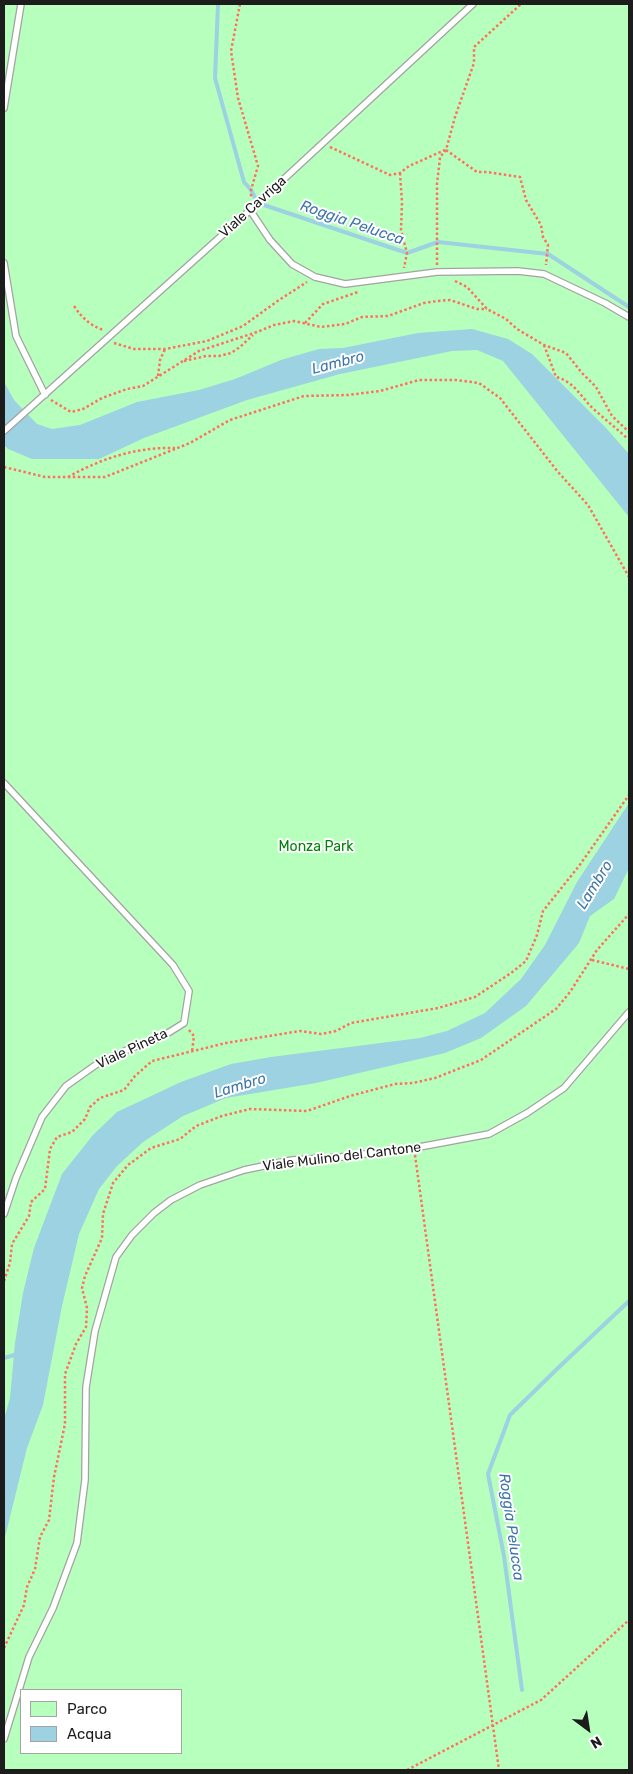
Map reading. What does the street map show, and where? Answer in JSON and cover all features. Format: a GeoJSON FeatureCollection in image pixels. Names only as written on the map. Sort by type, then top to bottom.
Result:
{"type":"FeatureCollection","features":[{"type":"Feature","properties":{"kind":"lane"},"geometry":{"type":"LineString","coordinates":[[4,108],[21,4]]}},
{"type":"Feature","properties":{"kind":"lane","name":"Viale Cavriga"},"geometry":{"type":"LineString","coordinates":[[4,431],[250,210],[474,4]]}},
{"type":"Feature","properties":{"kind":"lane"},"geometry":{"type":"LineString","coordinates":[[250,210],[270,240],[292,264],[315,277],[345,284],[437,272],[483,270],[544,274],[605,302],[629,317]]}},
{"type":"Feature","properties":{"kind":"lane"},"geometry":{"type":"LineString","coordinates":[[4,263],[16,336],[45,395]]}},
{"type":"Feature","properties":{"kind":"lane","name":"Viale Pineta"},"geometry":{"type":"LineString","coordinates":[[4,783],[173,965],[189,991],[184,1023],[160,1038],[131,1048],[97,1064],[66,1086],[42,1117],[16,1178],[4,1213]]}},
{"type":"Feature","properties":{"kind":"lane","name":"Viale Mulino del Cantone"},"geometry":{"type":"LineString","coordinates":[[4,1739],[29,1658],[54,1608],[77,1543],[85,1480],[86,1387],[95,1331],[116,1257],[132,1235],[154,1213],[171,1200],[200,1185],[244,1170],[292,1160],[341,1157],[414,1148],[489,1134],[527,1113],[564,1088],[629,1012]]}},
{"type":"Feature","properties":{"kind":"path"},"geometry":{"type":"LineString","coordinates":[[240,4],[231,51],[238,98],[258,166],[251,190],[250,210]]}},
{"type":"Feature","properties":{"kind":"path"},"geometry":{"type":"LineString","coordinates":[[521,4],[474,46],[474,62],[446,150],[440,157],[437,183],[437,272],[466,287],[488,309],[506,319],[517,329],[544,345],[566,353],[596,387],[612,416],[629,432]]}},
{"type":"Feature","properties":{"kind":"path"},"geometry":{"type":"LineString","coordinates":[[320,145],[335,148],[390,175],[400,173],[410,166],[446,150]]}},
{"type":"Feature","properties":{"kind":"path"},"geometry":{"type":"LineString","coordinates":[[446,150],[477,172],[520,177],[526,200],[541,225],[543,237],[548,244],[544,274]]}},
{"type":"Feature","properties":{"kind":"path"},"geometry":{"type":"LineString","coordinates":[[400,173],[401,230],[407,254],[402,277]]}},
{"type":"Feature","properties":{"kind":"path"},"geometry":{"type":"LineString","coordinates":[[104,340],[134,349],[165,349],[207,341],[243,326],[315,277]]}},
{"type":"Feature","properties":{"kind":"path"},"geometry":{"type":"LineString","coordinates":[[305,323],[323,304],[364,290]]}},
{"type":"Feature","properties":{"kind":"path"},"geometry":{"type":"LineString","coordinates":[[45,395],[71,412],[102,398],[127,389],[143,386],[199,351],[287,322],[294,321],[321,327],[345,324],[362,317],[388,316],[424,303],[443,300],[450,300],[476,309],[488,309]]}},
{"type":"Feature","properties":{"kind":"path"},"geometry":{"type":"LineString","coordinates":[[74,306],[82,318],[93,326],[112,334]]}},
{"type":"Feature","properties":{"kind":"path"},"geometry":{"type":"LineString","coordinates":[[182,362],[206,356],[219,356],[231,353],[256,332]]}},
{"type":"Feature","properties":{"kind":"path"},"geometry":{"type":"LineString","coordinates":[[544,345],[556,377],[565,379],[575,387],[595,411],[629,438]]}},
{"type":"Feature","properties":{"kind":"path"},"geometry":{"type":"LineString","coordinates":[[158,377],[160,360],[165,349]]}},
{"type":"Feature","properties":{"kind":"path"},"geometry":{"type":"LineString","coordinates":[[4,467],[45,477],[105,477],[190,443],[230,420],[304,396],[380,392],[419,380],[456,380],[479,383],[500,398],[558,472],[588,505],[629,577]]}},
{"type":"Feature","properties":{"kind":"path"},"geometry":{"type":"LineString","coordinates":[[68,477],[88,466],[132,451],[153,447],[176,448]]}},
{"type":"Feature","properties":{"kind":"path"},"geometry":{"type":"LineString","coordinates":[[4,1281],[10,1263],[12,1244],[29,1216],[31,1202],[45,1189],[50,1149],[57,1137],[72,1132],[85,1119],[90,1107],[100,1098],[124,1090],[135,1076],[152,1061],[226,1043],[300,1031],[321,1034],[336,1031],[351,1023],[438,1008],[475,997],[526,961],[537,935],[544,911],[579,866],[629,795]]}},
{"type":"Feature","properties":{"kind":"path"},"geometry":{"type":"LineString","coordinates":[[4,1648],[24,1605],[27,1587],[35,1569],[40,1537],[49,1520],[55,1469],[65,1424],[65,1374],[76,1344],[86,1327],[87,1308],[82,1288],[85,1276],[102,1238],[103,1214],[113,1183],[128,1165],[151,1148],[180,1139],[196,1126],[222,1116],[250,1109],[307,1112],[350,1096],[395,1084],[413,1083],[435,1078],[481,1060],[556,1009],[570,992],[603,943],[629,914]]}},
{"type":"Feature","properties":{"kind":"path"},"geometry":{"type":"LineString","coordinates":[[592,960],[629,970]]}},
{"type":"Feature","properties":{"kind":"path"},"geometry":{"type":"LineString","coordinates":[[184,1023],[194,1036],[192,1052]]}},
{"type":"Feature","properties":{"kind":"path"},"geometry":{"type":"LineString","coordinates":[[414,1148],[500,1770]]}},
{"type":"Feature","properties":{"kind":"path"},"geometry":{"type":"LineString","coordinates":[[406,1770],[541,1700],[629,1620]]}},
{"type":"Feature","properties":{"kind":"green space","name":"Monza Park"},"geometry":{"type":"Polygon","coordinates":[[[4,4],[629,4],[629,1770],[4,1770],[4,4]]]}},
{"type":"Feature","properties":{"kind":"water","name":"Lambro"},"geometry":{"type":"Polygon","coordinates":[[[472,329],[508,339],[532,354],[606,428],[629,454],[629,517],[503,361],[477,350],[452,351],[340,374],[247,400],[144,438],[99,459],[32,459],[8,449],[4,445],[4,382],[14,400],[37,424],[52,429],[80,425],[137,402],[199,390],[235,379],[281,360],[319,349],[343,348],[418,333],[472,329]]]}},
{"type":"Feature","properties":{"kind":"water","name":"Lambro"},"geometry":{"type":"Polygon","coordinates":[[[629,803],[629,868],[614,899],[590,916],[579,943],[526,1006],[481,1038],[445,1053],[316,1083],[226,1098],[183,1116],[143,1142],[117,1166],[99,1189],[79,1234],[62,1306],[43,1405],[27,1448],[4,1541],[4,1419],[10,1398],[15,1343],[23,1293],[34,1248],[62,1174],[93,1135],[117,1112],[181,1082],[231,1064],[420,1038],[447,1031],[485,1013],[521,979],[545,945],[577,882],[629,803]]]}},
{"type":"Feature","properties":{"kind":"waterway","name":"Roggia Pelucca"},"geometry":{"type":"LineString","coordinates":[[218,4],[215,78],[244,182],[258,203],[407,253],[438,242],[548,254],[629,307]]}},
{"type":"Feature","properties":{"kind":"waterway","name":"Roggia Pelucca"},"geometry":{"type":"LineString","coordinates":[[522,1690],[504,1556],[488,1474],[510,1415],[629,1301]]}},
{"type":"Feature","properties":{"kind":"waterway"},"geometry":{"type":"LineString","coordinates":[[4,1358],[18,1354]]}}]}
